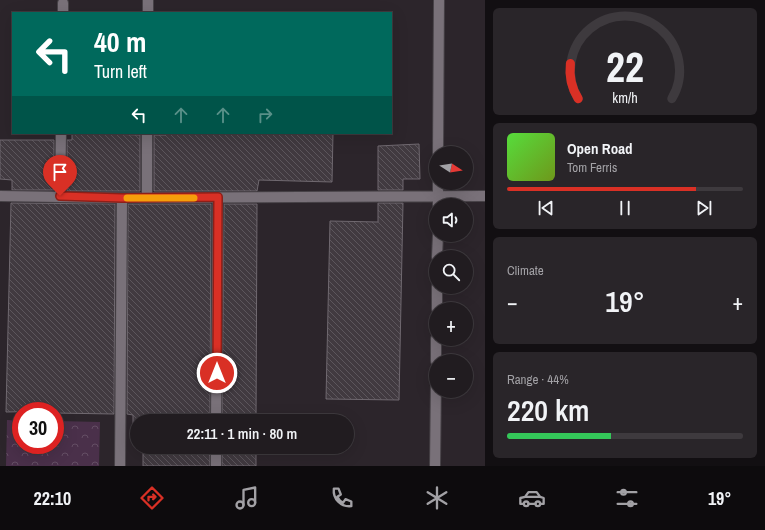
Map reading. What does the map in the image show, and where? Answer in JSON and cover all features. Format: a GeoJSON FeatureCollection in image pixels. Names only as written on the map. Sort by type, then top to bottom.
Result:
{"type":"FeatureCollection","features":[{"type":"Feature","properties":{"kind":"street"},"geometry":{"type":"LineString","coordinates":[[148,0],[148,12]]}},
{"type":"Feature","properties":{"kind":"street"},"geometry":{"type":"LineString","coordinates":[[438,146],[440,0]]}},
{"type":"Feature","properties":{"kind":"street"},"geometry":{"type":"LineString","coordinates":[[60,196],[61,134]]}},
{"type":"Feature","properties":{"kind":"street"},"geometry":{"type":"LineString","coordinates":[[147,198],[148,134]]}},
{"type":"Feature","properties":{"kind":"street"},"geometry":{"type":"LineString","coordinates":[[0,196],[429,200]]}},
{"type":"Feature","properties":{"kind":"street"},"geometry":{"type":"LineString","coordinates":[[462,198],[485,196]]}},
{"type":"Feature","properties":{"kind":"street"},"geometry":{"type":"LineString","coordinates":[[216,414],[218,197]]}},
{"type":"Feature","properties":{"kind":"street"},"geometry":{"type":"LineString","coordinates":[[120,466],[122,198]]}},
{"type":"Feature","properties":{"kind":"street"},"geometry":{"type":"LineString","coordinates":[[435,466],[436,398]]}},
{"type":"Feature","properties":{"kind":"street"},"geometry":{"type":"LineString","coordinates":[[216,454],[216,466]]}},
{"type":"Feature","properties":{"kind":"green space"},"geometry":{"type":"Polygon","coordinates":[[[7,420],[12,420],[12,454],[64,454],[64,421],[100,422],[99,466],[6,466],[7,420]]]}},
{"type":"Feature","properties":{"kind":"building"},"geometry":{"type":"Polygon","coordinates":[[[72,134],[140,135],[140,191],[67,191],[67,140],[72,140],[72,134]]]}},
{"type":"Feature","properties":{"kind":"building"},"geometry":{"type":"Polygon","coordinates":[[[333,134],[332,182],[259,180],[257,191],[154,191],[154,135],[333,134]]]}},
{"type":"Feature","properties":{"kind":"building"},"geometry":{"type":"Polygon","coordinates":[[[0,140],[54,140],[54,190],[12,190],[12,180],[0,179],[0,140]]]}},
{"type":"Feature","properties":{"kind":"building"},"geometry":{"type":"Polygon","coordinates":[[[419,144],[420,179],[403,179],[403,190],[378,190],[378,146],[419,144]]]}},
{"type":"Feature","properties":{"kind":"building"},"geometry":{"type":"Polygon","coordinates":[[[11,203],[115,204],[114,414],[64,413],[64,402],[12,402],[12,412],[6,412],[11,203]]]}},
{"type":"Feature","properties":{"kind":"building"},"geometry":{"type":"Polygon","coordinates":[[[378,203],[403,203],[399,400],[326,399],[330,221],[378,222],[378,203]]]}},
{"type":"Feature","properties":{"kind":"building"},"geometry":{"type":"Polygon","coordinates":[[[128,204],[211,204],[210,414],[127,414],[128,204]]]}},
{"type":"Feature","properties":{"kind":"building"},"geometry":{"type":"Polygon","coordinates":[[[224,204],[257,204],[256,414],[222,414],[224,204]]]}},
{"type":"Feature","properties":{"kind":"building"},"geometry":{"type":"Polygon","coordinates":[[[143,454],[210,454],[210,466],[143,466],[143,454]]]}},
{"type":"Feature","properties":{"kind":"building"},"geometry":{"type":"Polygon","coordinates":[[[222,454],[256,454],[256,466],[222,466],[222,454]]]}},
{"type":"Feature","properties":{"kind":"slow traffic"},"geometry":{"type":"LineString","coordinates":[[127,198],[194,198]]}},
{"type":"Feature","properties":{"kind":"route"},"geometry":{"type":"LineString","coordinates":[[60,196],[122,198],[218,197],[217,373]]}}]}
